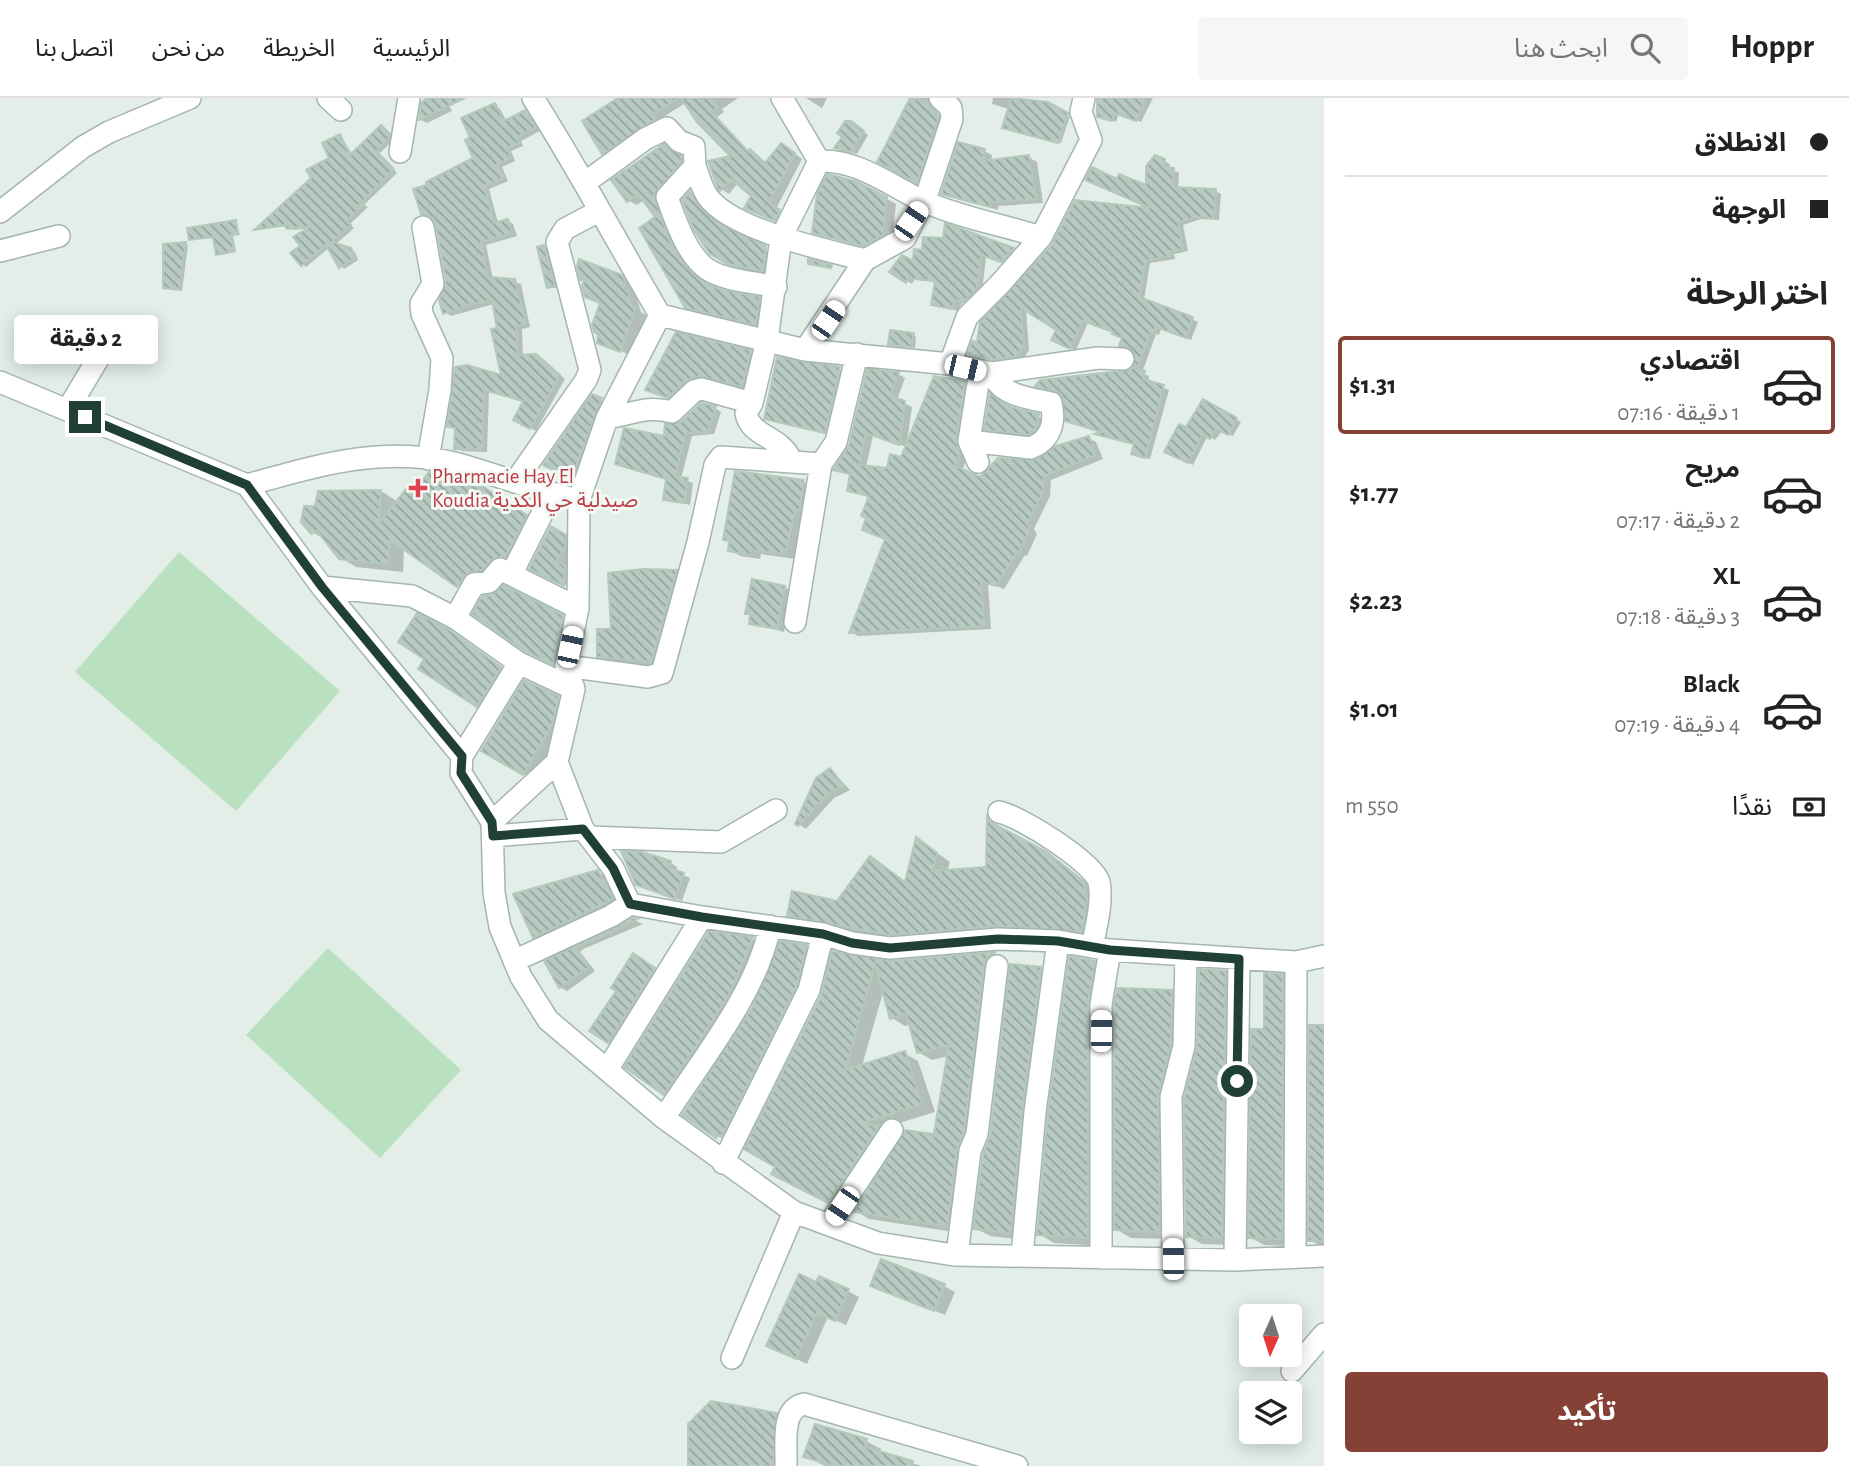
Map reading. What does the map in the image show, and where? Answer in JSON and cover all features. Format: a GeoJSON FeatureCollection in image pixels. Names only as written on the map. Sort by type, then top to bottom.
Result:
{"type":"FeatureCollection","features":[{"type":"Feature","properties":{"kind":"street"},"geometry":{"type":"LineString","coordinates":[[0,212],[83,147],[109,132],[190,98]]}},
{"type":"Feature","properties":{"kind":"street"},"geometry":{"type":"LineString","coordinates":[[400,152],[409,98]]}},
{"type":"Feature","properties":{"kind":"street"},"geometry":{"type":"LineString","coordinates":[[533,98],[586,182],[599,211],[660,316],[805,350],[950,364],[986,372],[1087,359],[1124,359]]}},
{"type":"Feature","properties":{"kind":"street"},"geometry":{"type":"LineString","coordinates":[[782,98],[819,161]]}},
{"type":"Feature","properties":{"kind":"street"},"geometry":{"type":"LineString","coordinates":[[805,350],[865,260],[905,238],[924,201],[952,119],[951,108],[940,98]]}},
{"type":"Feature","properties":{"kind":"street"},"geometry":{"type":"LineString","coordinates":[[950,364],[967,317],[1041,237],[1091,140],[1081,113],[1084,98]]}},
{"type":"Feature","properties":{"kind":"street"},"geometry":{"type":"LineString","coordinates":[[586,182],[645,139],[667,128],[679,141],[694,147],[695,166],[707,197],[718,206],[781,238],[865,260]]}},
{"type":"Feature","properties":{"kind":"street"},"geometry":{"type":"LineString","coordinates":[[819,161],[836,160],[870,173],[924,201],[1041,237]]}},
{"type":"Feature","properties":{"kind":"street"},"geometry":{"type":"LineString","coordinates":[[791,460],[785,447],[761,434],[748,421],[746,413],[752,403],[767,340],[781,238],[819,161]]}},
{"type":"Feature","properties":{"kind":"street"},"geometry":{"type":"LineString","coordinates":[[695,166],[667,197],[679,228],[697,258],[706,268],[717,273],[776,287]]}},
{"type":"Feature","properties":{"kind":"street"},"geometry":{"type":"LineString","coordinates":[[515,482],[586,380],[590,370],[557,242],[565,229],[599,211]]}},
{"type":"Feature","properties":{"kind":"street"},"geometry":{"type":"LineString","coordinates":[[423,227],[433,284],[423,300],[422,314],[442,358],[440,390],[428,459]]}},
{"type":"Feature","properties":{"kind":"street"},"geometry":{"type":"LineString","coordinates":[[0,251],[58,236]]}},
{"type":"Feature","properties":{"kind":"street"},"geometry":{"type":"LineString","coordinates":[[492,829],[557,762],[574,689],[566,666],[578,608],[579,500],[607,418],[660,316]]}},
{"type":"Feature","properties":{"kind":"street"},"geometry":{"type":"LineString","coordinates":[[68,409],[105,347]]}},
{"type":"Feature","properties":{"kind":"street"},"geometry":{"type":"LineString","coordinates":[[794,622],[821,464],[836,442],[857,354]]}},
{"type":"Feature","properties":{"kind":"street"},"geometry":{"type":"LineString","coordinates":[[978,462],[969,441],[986,372]]}},
{"type":"Feature","properties":{"kind":"street"},"geometry":{"type":"LineString","coordinates":[[969,441],[1030,448],[1040,445],[1051,431],[1054,414],[1051,403],[1011,392],[986,372]]}},
{"type":"Feature","properties":{"kind":"street"},"geometry":{"type":"LineString","coordinates":[[0,382],[247,485],[322,587],[462,756]]}},
{"type":"Feature","properties":{"kind":"street"},"geometry":{"type":"LineString","coordinates":[[607,418],[633,414],[652,406],[672,412],[694,391],[702,389],[752,403]]}},
{"type":"Feature","properties":{"kind":"street"},"geometry":{"type":"LineString","coordinates":[[247,485],[339,460],[398,455],[428,459],[579,500]]}},
{"type":"Feature","properties":{"kind":"street"},"geometry":{"type":"LineString","coordinates":[[566,666],[648,677],[662,673],[720,457],[821,464]]}},
{"type":"Feature","properties":{"kind":"street"},"geometry":{"type":"LineString","coordinates":[[512,573],[552,494]]}},
{"type":"Feature","properties":{"kind":"street"},"geometry":{"type":"LineString","coordinates":[[455,618],[474,584],[489,582],[500,569],[578,608]]}},
{"type":"Feature","properties":{"kind":"street"},"geometry":{"type":"LineString","coordinates":[[322,587],[412,596],[455,618],[519,663],[574,689]]}},
{"type":"Feature","properties":{"kind":"street"},"geometry":{"type":"LineString","coordinates":[[519,663],[462,756],[461,773],[492,829],[495,893],[500,927],[514,961],[548,1020],[664,1118],[723,1163],[794,1212],[878,1243],[957,1255],[1235,1260],[1324,1256]]}},
{"type":"Feature","properties":{"kind":"street"},"geometry":{"type":"LineString","coordinates":[[557,762],[586,833],[613,868],[630,904]]}},
{"type":"Feature","properties":{"kind":"street"},"geometry":{"type":"LineString","coordinates":[[492,829],[721,842],[776,810]]}},
{"type":"Feature","properties":{"kind":"street"},"geometry":{"type":"LineString","coordinates":[[999,812],[1026,822],[1095,875],[1100,891],[1101,1258]]}},
{"type":"Feature","properties":{"kind":"street"},"geometry":{"type":"LineString","coordinates":[[514,961],[611,916],[630,904],[823,934],[852,943],[890,948],[998,939],[1058,941],[1101,948],[1296,962],[1324,956]]}},
{"type":"Feature","properties":{"kind":"street"},"geometry":{"type":"LineString","coordinates":[[607,1070],[702,917]]}},
{"type":"Feature","properties":{"kind":"street"},"geometry":{"type":"LineString","coordinates":[[664,1118],[751,980],[766,947],[770,926]]}},
{"type":"Feature","properties":{"kind":"street"},"geometry":{"type":"LineString","coordinates":[[723,1163],[809,990],[823,934]]}},
{"type":"Feature","properties":{"kind":"street"},"geometry":{"type":"LineString","coordinates":[[1021,1256],[1035,1112],[1058,941]]}},
{"type":"Feature","properties":{"kind":"street"},"geometry":{"type":"LineString","coordinates":[[1173,1259],[1171,1097],[1184,1046],[1186,955]]}},
{"type":"Feature","properties":{"kind":"street"},"geometry":{"type":"LineString","coordinates":[[1235,1260],[1239,959]]}},
{"type":"Feature","properties":{"kind":"street"},"geometry":{"type":"LineString","coordinates":[[1295,1257],[1296,962]]}},
{"type":"Feature","properties":{"kind":"street"},"geometry":{"type":"LineString","coordinates":[[957,1255],[970,1151],[977,1133],[997,966]]}},
{"type":"Feature","properties":{"kind":"street"},"geometry":{"type":"LineString","coordinates":[[829,1225],[892,1130]]}},
{"type":"Feature","properties":{"kind":"street"},"geometry":{"type":"LineString","coordinates":[[732,1358],[794,1212]]}},
{"type":"Feature","properties":{"kind":"street"},"geometry":{"type":"LineString","coordinates":[[1292,1371],[1324,1334]]}},
{"type":"Feature","properties":{"kind":"street"},"geometry":{"type":"LineString","coordinates":[[786,1466],[789,1414],[796,1406],[804,1404],[1017,1466]]}},
{"type":"Feature","properties":{"kind":"green space"},"geometry":{"type":"Polygon","coordinates":[[[179,552],[340,691],[236,811],[75,672],[179,552]]]}},
{"type":"Feature","properties":{"kind":"green space"},"geometry":{"type":"Polygon","coordinates":[[[328,948],[461,1070],[380,1158],[246,1035],[328,948]]]}},
{"type":"Feature","properties":{"kind":"building"},"geometry":{"type":"Polygon","coordinates":[[[427,98],[465,98],[419,120],[421,103],[427,98]]]}},
{"type":"Feature","properties":{"kind":"building"},"geometry":{"type":"Polygon","coordinates":[[[618,98],[679,98],[653,114],[656,119],[602,154],[582,121],[618,98]]]}},
{"type":"Feature","properties":{"kind":"building"},"geometry":{"type":"Polygon","coordinates":[[[681,98],[712,98],[718,107],[711,112],[748,152],[750,149],[765,163],[781,143],[795,153],[769,203],[780,210],[775,221],[744,208],[751,196],[731,179],[720,191],[718,189],[708,161],[730,156],[697,122],[681,98]]]}},
{"type":"Feature","properties":{"kind":"building"},"geometry":{"type":"Polygon","coordinates":[[[910,98],[928,102],[939,117],[917,183],[877,162],[910,98]]]}},
{"type":"Feature","properties":{"kind":"building"},"geometry":{"type":"Polygon","coordinates":[[[1011,98],[1048,102],[1068,113],[1058,143],[1002,128],[1011,98]]]}},
{"type":"Feature","properties":{"kind":"building"},"geometry":{"type":"Polygon","coordinates":[[[1097,98],[1146,98],[1136,121],[1115,113],[1112,121],[1097,117],[1097,98]]]}},
{"type":"Feature","properties":{"kind":"building"},"geometry":{"type":"Polygon","coordinates":[[[495,103],[504,121],[525,110],[536,127],[516,138],[519,143],[507,148],[511,158],[497,164],[504,178],[484,186],[494,223],[508,219],[512,233],[481,242],[488,277],[515,279],[526,324],[516,326],[518,355],[536,354],[560,375],[530,429],[513,420],[523,401],[484,390],[482,449],[454,449],[455,428],[447,427],[455,367],[467,365],[501,375],[491,329],[497,328],[492,301],[472,304],[443,314],[439,300],[446,282],[436,225],[433,218],[421,214],[413,189],[427,185],[426,182],[473,158],[465,140],[470,137],[461,118],[495,103]]]}},
{"type":"Feature","properties":{"kind":"building"},"geometry":{"type":"Polygon","coordinates":[[[845,121],[851,121],[864,131],[851,152],[834,148],[842,137],[837,133],[845,121]]]}},
{"type":"Feature","properties":{"kind":"building"},"geometry":{"type":"Polygon","coordinates":[[[381,125],[390,134],[376,151],[394,169],[358,206],[365,203],[347,221],[351,225],[332,242],[351,248],[355,258],[339,268],[326,245],[301,266],[290,253],[300,246],[293,237],[311,226],[287,229],[284,225],[254,230],[311,178],[306,170],[329,158],[322,143],[340,134],[350,155],[381,125]]]}},
{"type":"Feature","properties":{"kind":"building"},"geometry":{"type":"Polygon","coordinates":[[[958,142],[985,149],[982,161],[1029,155],[1036,199],[990,202],[990,207],[941,194],[958,142]]]}},
{"type":"Feature","properties":{"kind":"building"},"geometry":{"type":"Polygon","coordinates":[[[664,144],[681,156],[682,161],[654,195],[670,242],[683,263],[700,280],[719,289],[760,297],[756,325],[685,308],[639,228],[655,217],[638,194],[627,202],[611,180],[664,144]]]}},
{"type":"Feature","properties":{"kind":"building"},"geometry":{"type":"Polygon","coordinates":[[[1155,155],[1165,159],[1164,167],[1174,168],[1173,187],[1216,189],[1214,218],[1194,217],[1178,223],[1183,249],[1169,252],[1170,256],[1145,261],[1139,297],[1193,317],[1186,338],[1156,327],[1153,334],[1150,333],[1137,369],[1145,371],[1143,379],[1164,385],[1145,458],[1131,454],[1134,444],[1094,434],[1101,432],[1065,421],[1061,394],[1035,386],[1040,380],[1130,370],[1134,365],[1135,354],[1129,348],[1119,346],[1122,338],[1112,334],[1113,332],[1083,321],[1070,349],[1051,340],[1056,330],[1021,308],[1024,348],[1021,348],[1018,356],[992,360],[967,354],[972,341],[977,342],[980,322],[1051,246],[1075,200],[1150,208],[1085,180],[1092,167],[1117,179],[1119,174],[1146,185],[1146,166],[1155,155]]]}},
{"type":"Feature","properties":{"kind":"building"},"geometry":{"type":"Polygon","coordinates":[[[827,174],[855,181],[887,197],[883,235],[863,246],[812,233],[817,194],[827,174]]]}},
{"type":"Feature","properties":{"kind":"building"},"geometry":{"type":"Polygon","coordinates":[[[690,191],[697,204],[713,220],[766,246],[763,271],[727,264],[709,253],[694,230],[682,200],[690,191]]]}},
{"type":"Feature","properties":{"kind":"building"},"geometry":{"type":"Polygon","coordinates":[[[236,220],[238,234],[231,235],[234,251],[216,255],[213,237],[189,240],[187,228],[236,220]]]}},
{"type":"Feature","properties":{"kind":"building"},"geometry":{"type":"Polygon","coordinates":[[[945,223],[1014,248],[1001,262],[981,255],[977,289],[964,302],[956,300],[951,309],[931,305],[935,281],[908,278],[906,283],[889,272],[902,255],[913,261],[914,249],[922,250],[923,237],[943,238],[945,223]]]}},
{"type":"Feature","properties":{"kind":"building"},"geometry":{"type":"Polygon","coordinates":[[[186,242],[179,290],[163,288],[163,244],[186,242]]]}},
{"type":"Feature","properties":{"kind":"building"},"geometry":{"type":"Polygon","coordinates":[[[544,245],[555,286],[547,288],[537,247],[544,245]]]}},
{"type":"Feature","properties":{"kind":"building"},"geometry":{"type":"Polygon","coordinates":[[[579,259],[622,275],[625,281],[623,287],[629,294],[631,305],[636,307],[620,352],[597,343],[598,334],[594,332],[592,325],[600,303],[585,297],[582,286],[585,279],[580,280],[577,266],[579,259]]]}},
{"type":"Feature","properties":{"kind":"building"},"geometry":{"type":"Polygon","coordinates":[[[808,259],[832,265],[831,268],[808,264],[808,259]]]}},
{"type":"Feature","properties":{"kind":"building"},"geometry":{"type":"Polygon","coordinates":[[[890,330],[914,333],[912,347],[888,345],[890,330]]]}},
{"type":"Feature","properties":{"kind":"building"},"geometry":{"type":"Polygon","coordinates":[[[676,332],[751,350],[742,387],[699,376],[685,381],[668,398],[645,390],[676,332]]]}},
{"type":"Feature","properties":{"kind":"building"},"geometry":{"type":"Polygon","coordinates":[[[777,357],[840,367],[825,433],[764,419],[777,357]]]}},
{"type":"Feature","properties":{"kind":"building"},"geometry":{"type":"Polygon","coordinates":[[[867,369],[899,372],[890,396],[905,401],[899,445],[866,433],[859,465],[887,468],[890,454],[901,457],[934,376],[965,381],[956,439],[960,453],[955,466],[980,477],[998,458],[1035,460],[1056,446],[1089,436],[1096,455],[1044,476],[1043,492],[1027,524],[1030,529],[1019,553],[1017,552],[996,586],[981,581],[984,626],[849,633],[885,539],[862,530],[866,518],[861,516],[869,496],[847,491],[850,474],[833,470],[849,445],[867,369]]]}},
{"type":"Feature","properties":{"kind":"building"},"geometry":{"type":"Polygon","coordinates":[[[990,393],[1011,407],[1039,414],[1036,428],[1028,435],[984,430],[990,393]]]}},
{"type":"Feature","properties":{"kind":"building"},"geometry":{"type":"Polygon","coordinates":[[[592,394],[602,398],[571,479],[543,465],[592,394]]]}},
{"type":"Feature","properties":{"kind":"building"},"geometry":{"type":"Polygon","coordinates":[[[1203,399],[1237,418],[1228,435],[1217,429],[1210,439],[1203,434],[1188,463],[1164,452],[1179,424],[1186,427],[1203,399]]]}},
{"type":"Feature","properties":{"kind":"building"},"geometry":{"type":"Polygon","coordinates":[[[701,403],[716,406],[708,432],[685,433],[675,476],[688,478],[684,503],[663,500],[666,479],[615,464],[624,428],[664,436],[665,424],[681,422],[701,403]]]}},
{"type":"Feature","properties":{"kind":"building"},"geometry":{"type":"Polygon","coordinates":[[[735,471],[804,480],[799,511],[795,510],[785,554],[751,550],[750,555],[728,551],[729,541],[723,540],[735,471]]]}},
{"type":"Feature","properties":{"kind":"building"},"geometry":{"type":"Polygon","coordinates":[[[429,472],[437,473],[452,484],[453,476],[479,484],[527,515],[505,557],[495,557],[482,570],[467,573],[457,587],[390,540],[388,564],[339,559],[317,531],[311,534],[301,522],[304,506],[315,506],[318,491],[381,490],[378,524],[406,489],[412,493],[429,472]]]}},
{"type":"Feature","properties":{"kind":"building"},"geometry":{"type":"Polygon","coordinates":[[[551,526],[566,535],[565,548],[557,561],[565,566],[564,586],[529,569],[551,526]]]}},
{"type":"Feature","properties":{"kind":"building"},"geometry":{"type":"Polygon","coordinates":[[[643,569],[677,570],[651,662],[597,657],[597,629],[611,629],[608,573],[643,569]]]}},
{"type":"Feature","properties":{"kind":"building"},"geometry":{"type":"Polygon","coordinates":[[[752,579],[785,586],[777,629],[749,624],[750,614],[745,614],[752,579]]]}},
{"type":"Feature","properties":{"kind":"building"},"geometry":{"type":"Polygon","coordinates":[[[503,585],[563,615],[553,665],[526,652],[472,614],[482,596],[492,595],[503,585]]]}},
{"type":"Feature","properties":{"kind":"building"},"geometry":{"type":"Polygon","coordinates":[[[417,613],[448,629],[501,667],[477,707],[418,669],[424,659],[398,642],[417,613]]]}},
{"type":"Feature","properties":{"kind":"building"},"geometry":{"type":"Polygon","coordinates":[[[524,680],[559,696],[552,725],[523,775],[481,751],[524,680]]]}},
{"type":"Feature","properties":{"kind":"building"},"geometry":{"type":"Polygon","coordinates":[[[830,768],[844,786],[827,794],[798,826],[795,824],[816,778],[830,768]]]}},
{"type":"Feature","properties":{"kind":"building"},"geometry":{"type":"Polygon","coordinates":[[[987,816],[994,824],[1047,852],[1083,882],[1087,897],[1082,932],[997,926],[890,935],[787,916],[792,891],[837,901],[870,856],[905,882],[916,837],[937,853],[932,871],[986,867],[987,816]]]}},
{"type":"Feature","properties":{"kind":"building"},"geometry":{"type":"Polygon","coordinates":[[[621,851],[642,852],[671,861],[669,868],[684,873],[675,899],[636,885],[621,851]]]}},
{"type":"Feature","properties":{"kind":"building"},"geometry":{"type":"Polygon","coordinates":[[[598,870],[613,899],[533,938],[513,894],[598,870]]]}},
{"type":"Feature","properties":{"kind":"building"},"geometry":{"type":"Polygon","coordinates":[[[633,918],[638,919],[576,948],[589,967],[559,988],[544,961],[633,918]]]}},
{"type":"Feature","properties":{"kind":"building"},"geometry":{"type":"Polygon","coordinates":[[[709,931],[753,937],[729,995],[664,1095],[624,1067],[709,931]]]}},
{"type":"Feature","properties":{"kind":"building"},"geometry":{"type":"Polygon","coordinates":[[[780,941],[807,945],[797,985],[722,1136],[718,1135],[716,1138],[682,1115],[752,1008],[780,941]]]}},
{"type":"Feature","properties":{"kind":"building"},"geometry":{"type":"Polygon","coordinates":[[[832,951],[891,961],[996,952],[987,958],[984,964],[964,1131],[957,1149],[947,1226],[854,1212],[905,1130],[932,1134],[933,1139],[949,1045],[917,1053],[906,1014],[890,1019],[875,964],[845,1070],[905,1051],[922,1104],[861,1123],[879,1126],[828,1203],[771,1174],[775,1167],[744,1149],[821,996],[832,951]]]}},
{"type":"Feature","properties":{"kind":"building"},"geometry":{"type":"Polygon","coordinates":[[[633,953],[655,968],[608,1043],[589,1031],[616,991],[611,988],[633,953]]]}},
{"type":"Feature","properties":{"kind":"building"},"geometry":{"type":"Polygon","coordinates":[[[1069,956],[1095,961],[1088,1004],[1088,1238],[1037,1235],[1048,1113],[1069,956]]]}},
{"type":"Feature","properties":{"kind":"building"},"geometry":{"type":"Polygon","coordinates":[[[1010,964],[1041,967],[1022,1111],[1011,1233],[973,1229],[983,1154],[990,1136],[1010,964]]]}},
{"type":"Feature","properties":{"kind":"building"},"geometry":{"type":"Polygon","coordinates":[[[1199,969],[1226,971],[1222,1238],[1186,1237],[1184,1099],[1197,1047],[1199,969]]]}},
{"type":"Feature","properties":{"kind":"building"},"geometry":{"type":"Polygon","coordinates":[[[1264,973],[1283,974],[1282,1239],[1248,1238],[1251,1029],[1264,1029],[1264,973]]]}},
{"type":"Feature","properties":{"kind":"building"},"geometry":{"type":"Polygon","coordinates":[[[1117,988],[1172,990],[1171,1044],[1158,1097],[1160,1232],[1114,1230],[1114,1005],[1117,988]]]}},
{"type":"Feature","properties":{"kind":"building"},"geometry":{"type":"Polygon","coordinates":[[[1309,1025],[1324,1025],[1324,1241],[1308,1241],[1309,1025]]]}},
{"type":"Feature","properties":{"kind":"building"},"geometry":{"type":"Polygon","coordinates":[[[881,1259],[945,1284],[934,1311],[870,1286],[881,1259]]]}},
{"type":"Feature","properties":{"kind":"building"},"geometry":{"type":"Polygon","coordinates":[[[799,1274],[816,1282],[819,1276],[849,1289],[835,1321],[817,1313],[796,1359],[766,1346],[799,1274]]]}},
{"type":"Feature","properties":{"kind":"building"},"geometry":{"type":"Polygon","coordinates":[[[711,1401],[777,1413],[773,1466],[688,1466],[688,1424],[711,1401]]]}},
{"type":"Feature","properties":{"kind":"building"},"geometry":{"type":"Polygon","coordinates":[[[815,1424],[867,1439],[865,1447],[913,1461],[912,1466],[836,1466],[803,1457],[815,1424]]]}},
{"type":"Feature","properties":{"kind":"place","name":"Pharmacie Hay El Koudia صيدلية حي الكدية"},"geometry":{"type":"Point","coordinates":[418,488]}},
{"type":"Feature","properties":{"kind":"route"},"geometry":{"type":"LineString","coordinates":[[85,417],[247,485],[322,587],[462,756],[461,773],[492,822],[493,836],[583,829],[613,868],[630,904],[823,934],[852,943],[890,948],[998,939],[1058,941],[1110,950],[1239,959],[1237,1081]]}}]}
